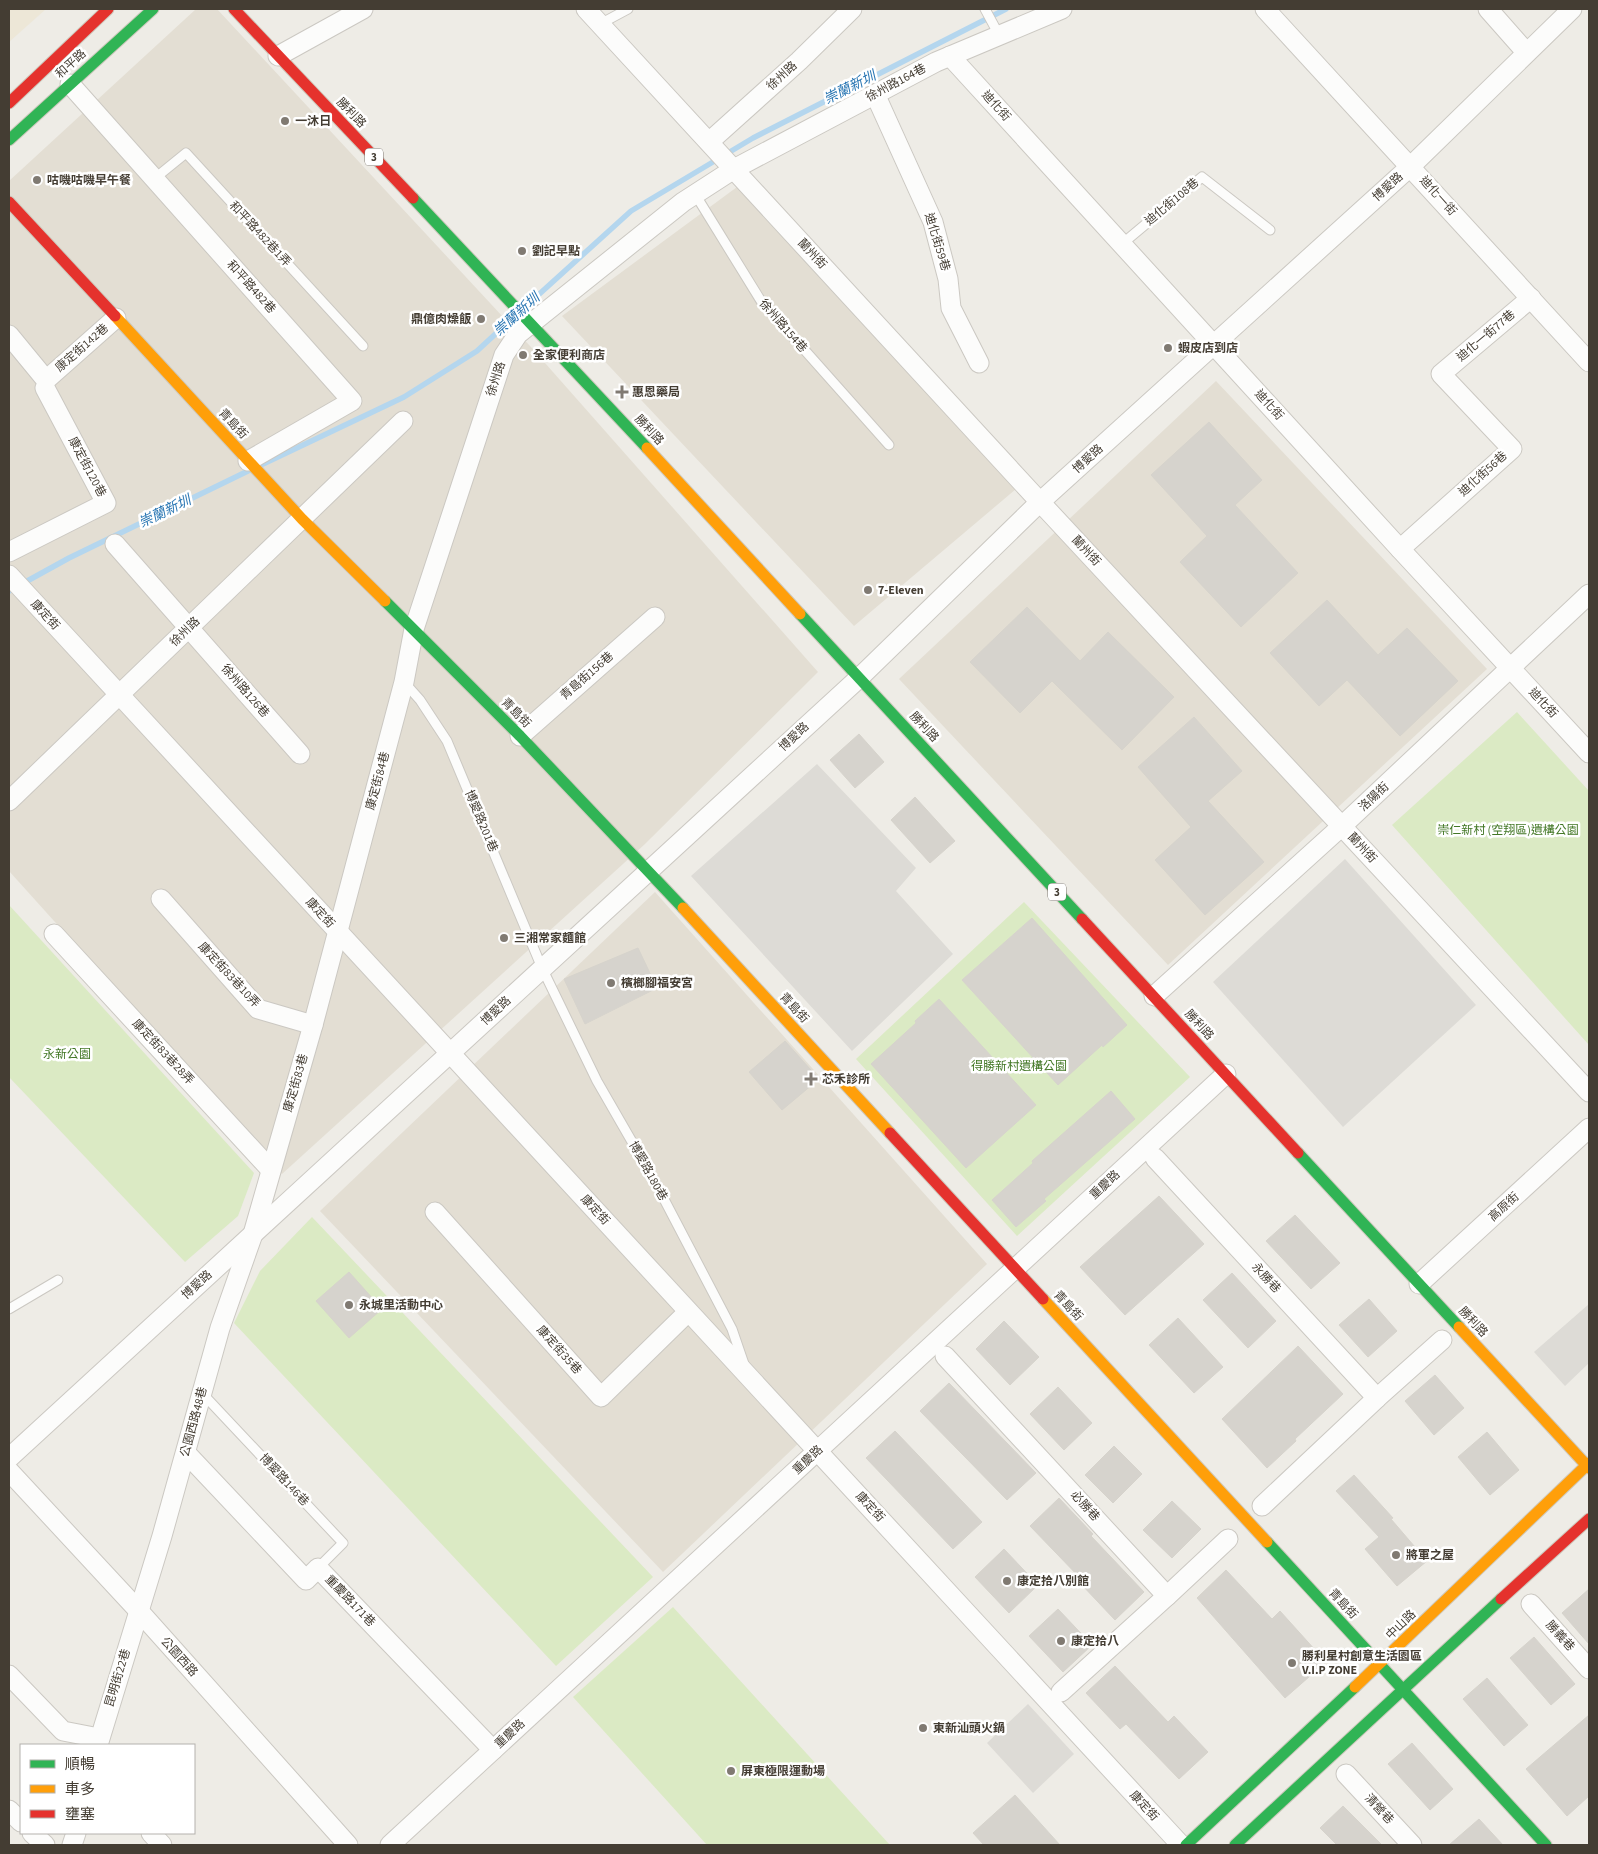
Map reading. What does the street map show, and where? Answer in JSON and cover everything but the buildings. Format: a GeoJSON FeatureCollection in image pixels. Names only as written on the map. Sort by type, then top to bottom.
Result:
{"type":"FeatureCollection","features":[{"type":"Feature","properties":{"kind":"street","name":"和平路"},"geometry":{"type":"LineString","coordinates":[[9,102],[108,9]]}},
{"type":"Feature","properties":{"kind":"street","name":"和平路"},"geometry":{"type":"LineString","coordinates":[[9,140],[153,9]]}},
{"type":"Feature","properties":{"kind":"street","name":"勝利路"},"geometry":{"type":"LineString","coordinates":[[234,9],[530,321],[1588,1465]]}},
{"type":"Feature","properties":{"kind":"street"},"geometry":{"type":"LineString","coordinates":[[278,56],[362,9]]}},
{"type":"Feature","properties":{"kind":"street","name":"蘭州街"},"geometry":{"type":"LineString","coordinates":[[586,9],[1040,502],[1589,1092]]}},
{"type":"Feature","properties":{"kind":"street","name":"徐州路"},"geometry":{"type":"LineString","coordinates":[[712,145],[852,9]]}},
{"type":"Feature","properties":{"kind":"street","name":"徐州路164巷"},"geometry":{"type":"LineString","coordinates":[[731,166],[950,56],[996,30],[1062,9]]}},
{"type":"Feature","properties":{"kind":"street","name":"迪化一街"},"geometry":{"type":"LineString","coordinates":[[1265,9],[1589,362]]}},
{"type":"Feature","properties":{"kind":"street"},"geometry":{"type":"LineString","coordinates":[[1488,9],[1526,52]]}},
{"type":"Feature","properties":{"kind":"street","name":"博愛路"},"geometry":{"type":"LineString","coordinates":[[9,1458],[859,678],[1040,502],[1411,166],[1572,9]]}},
{"type":"Feature","properties":{"kind":"street","name":"迪化街"},"geometry":{"type":"LineString","coordinates":[[950,56],[1510,668],[1586,744]]}},
{"type":"Feature","properties":{"kind":"street","name":"和平路482巷"},"geometry":{"type":"LineString","coordinates":[[70,84],[352,402],[248,461]]}},
{"type":"Feature","properties":{"kind":"street","name":"迪化街59巷"},"geometry":{"type":"LineString","coordinates":[[875,94],[933,222],[948,279],[951,308],[979,363]]}},
{"type":"Feature","properties":{"kind":"street","name":"徐州路"},"geometry":{"type":"LineString","coordinates":[[414,629],[504,355],[518,334],[530,321],[731,166]]}},
{"type":"Feature","properties":{"kind":"street","name":"青島街"},"geometry":{"type":"LineString","coordinates":[[9,202],[302,519],[520,736],[649,871],[1546,1845]]}},
{"type":"Feature","properties":{"kind":"street","name":"迪化一街77巷"},"geometry":{"type":"LineString","coordinates":[[1441,374],[1531,298]]}},
{"type":"Feature","properties":{"kind":"street","name":"康定街142巷"},"geometry":{"type":"LineString","coordinates":[[9,335],[46,380],[116,318]]}},
{"type":"Feature","properties":{"kind":"street","name":"迪化街56巷"},"geometry":{"type":"LineString","coordinates":[[1400,549],[1512,449],[1441,374]]}},
{"type":"Feature","properties":{"kind":"street","name":"康定街120巷"},"geometry":{"type":"LineString","coordinates":[[9,552],[106,503],[45,388]]}},
{"type":"Feature","properties":{"kind":"street","name":"徐州路"},"geometry":{"type":"LineString","coordinates":[[9,801],[403,421]]}},
{"type":"Feature","properties":{"kind":"street","name":"徐州路126巷"},"geometry":{"type":"LineString","coordinates":[[114,544],[300,754]]}},
{"type":"Feature","properties":{"kind":"street","name":"康定街"},"geometry":{"type":"LineString","coordinates":[[10,577],[1181,1845]]}},
{"type":"Feature","properties":{"kind":"street","name":"洛陽街"},"geometry":{"type":"LineString","coordinates":[[1154,996],[1342,826],[1589,594]]}},
{"type":"Feature","properties":{"kind":"street","name":"青島街156巷"},"geometry":{"type":"LineString","coordinates":[[520,736],[655,617]]}},
{"type":"Feature","properties":{"kind":"street","name":"康定街84巷"},"geometry":{"type":"LineString","coordinates":[[338,932],[404,682],[414,629]]}},
{"type":"Feature","properties":{"kind":"street","name":"康定街83巷10弄"},"geometry":{"type":"LineString","coordinates":[[160,899],[258,1009],[313,1025]]}},
{"type":"Feature","properties":{"kind":"street","name":"康定街83巷"},"geometry":{"type":"LineString","coordinates":[[253,1234],[338,932]]}},
{"type":"Feature","properties":{"kind":"street","name":"康定街83巷28弄"},"geometry":{"type":"LineString","coordinates":[[54,934],[271,1170]]}},
{"type":"Feature","properties":{"kind":"street","name":"重慶路"},"geometry":{"type":"LineString","coordinates":[[390,1845],[1226,1074]]}},
{"type":"Feature","properties":{"kind":"street","name":"高原街"},"geometry":{"type":"LineString","coordinates":[[1419,1284],[1589,1128]]}},
{"type":"Feature","properties":{"kind":"street","name":"永勝巷"},"geometry":{"type":"LineString","coordinates":[[1155,1158],[1377,1398]]}},
{"type":"Feature","properties":{"kind":"street","name":"康定街35巷"},"geometry":{"type":"LineString","coordinates":[[435,1212],[602,1397],[688,1312]]}},
{"type":"Feature","properties":{"kind":"street","name":"公園西路48巷"},"geometry":{"type":"LineString","coordinates":[[138,1610],[186,1453],[201,1392],[220,1328],[253,1234]]}},
{"type":"Feature","properties":{"kind":"street"},"geometry":{"type":"LineString","coordinates":[[1262,1506],[1442,1340]]}},
{"type":"Feature","properties":{"kind":"street","name":"必勝巷"},"geometry":{"type":"LineString","coordinates":[[945,1356],[1167,1596]]}},
{"type":"Feature","properties":{"kind":"street","name":"重慶路171巷"},"geometry":{"type":"LineString","coordinates":[[186,1453],[306,1580],[318,1568],[493,1750]]}},
{"type":"Feature","properties":{"kind":"street","name":"中山路"},"geometry":{"type":"LineString","coordinates":[[1186,1845],[1379,1665],[1588,1465]]}},
{"type":"Feature","properties":{"kind":"street","name":"公園西路"},"geometry":{"type":"LineString","coordinates":[[9,1471],[138,1610],[348,1845]]}},
{"type":"Feature","properties":{"kind":"street"},"geometry":{"type":"LineString","coordinates":[[1235,1845],[1589,1519]]}},
{"type":"Feature","properties":{"kind":"street"},"geometry":{"type":"LineString","coordinates":[[1062,1692],[1228,1538]]}},
{"type":"Feature","properties":{"kind":"street","name":"勝義巷"},"geometry":{"type":"LineString","coordinates":[[1531,1604],[1589,1669]]}},
{"type":"Feature","properties":{"kind":"street","name":"昆明街22巷"},"geometry":{"type":"LineString","coordinates":[[99,1742],[138,1610]]}},
{"type":"Feature","properties":{"kind":"street"},"geometry":{"type":"LineString","coordinates":[[9,1675],[63,1731],[99,1742]]}},
{"type":"Feature","properties":{"kind":"street","name":"清營巷"},"geometry":{"type":"LineString","coordinates":[[1346,1774],[1412,1845]]}},
{"type":"Feature","properties":{"kind":"street"},"geometry":{"type":"LineString","coordinates":[[9,1810],[20,1821]]}},
{"type":"Feature","properties":{"kind":"street"},"geometry":{"type":"LineString","coordinates":[[152,1834],[162,1845]]}},
{"type":"Feature","properties":{"kind":"lane"},"geometry":{"type":"LineString","coordinates":[[600,24],[628,9]]}},
{"type":"Feature","properties":{"kind":"lane"},"geometry":{"type":"LineString","coordinates":[[985,9],[996,30]]}},
{"type":"Feature","properties":{"kind":"lane","name":"和平路482巷1弄"},"geometry":{"type":"LineString","coordinates":[[154,179],[186,153],[363,346]]}},
{"type":"Feature","properties":{"kind":"lane","name":"迪化街108巷"},"geometry":{"type":"LineString","coordinates":[[1122,244],[1202,176],[1270,230]]}},
{"type":"Feature","properties":{"kind":"lane","name":"徐州路154巷"},"geometry":{"type":"LineString","coordinates":[[695,194],[761,302],[889,445]]}},
{"type":"Feature","properties":{"kind":"lane","name":"博愛路201巷"},"geometry":{"type":"LineString","coordinates":[[404,682],[420,700],[447,742],[542,968]]}},
{"type":"Feature","properties":{"kind":"lane","name":"博愛路180巷"},"geometry":{"type":"LineString","coordinates":[[542,968],[597,1081],[654,1180],[732,1329],[748,1376]]}},
{"type":"Feature","properties":{"kind":"lane"},"geometry":{"type":"LineString","coordinates":[[9,1309],[58,1280]]}},
{"type":"Feature","properties":{"kind":"lane","name":"博愛路146巷"},"geometry":{"type":"LineString","coordinates":[[201,1392],[343,1543],[318,1568]]}},
{"type":"Feature","properties":{"kind":"shaded area"},"geometry":{"type":"Polygon","coordinates":[[[9,9],[46,9],[9,42],[9,9]]]}},
{"type":"Feature","properties":{"kind":"shaded area"},"geometry":{"type":"Polygon","coordinates":[[[196,9],[217,9],[530,346],[818,672],[645,844],[282,1174],[9,871],[9,181],[196,9]]]}},
{"type":"Feature","properties":{"kind":"shaded area"},"geometry":{"type":"Polygon","coordinates":[[[737,187],[1016,489],[854,626],[562,316],[737,187]]]}},
{"type":"Feature","properties":{"kind":"shaded area"},"geometry":{"type":"Polygon","coordinates":[[[1216,381],[1487,669],[1168,965],[899,679],[1216,381]]]}},
{"type":"Feature","properties":{"kind":"shaded area"},"geometry":{"type":"Polygon","coordinates":[[[817,764],[916,868],[896,891],[953,954],[852,1051],[691,876],[817,764]]]}},
{"type":"Feature","properties":{"kind":"shaded area"},"geometry":{"type":"Polygon","coordinates":[[[1345,859],[1476,1005],[1343,1127],[1213,982],[1345,859]]]}},
{"type":"Feature","properties":{"kind":"shaded area"},"geometry":{"type":"Polygon","coordinates":[[[655,892],[987,1264],[663,1572],[320,1211],[655,892]]]}},
{"type":"Feature","properties":{"kind":"shaded area"},"geometry":{"type":"Polygon","coordinates":[[[1589,1304],[1589,1363],[1565,1386],[1534,1352],[1589,1304]]]}},
{"type":"Feature","properties":{"kind":"shaded area"},"geometry":{"type":"Polygon","coordinates":[[[1028,1704],[1074,1754],[1033,1793],[987,1743],[1028,1704]]]}},
{"type":"Feature","properties":{"kind":"green space","name":"崇仁新村 (空翔區)遺構公園"},"geometry":{"type":"Polygon","coordinates":[[[1517,712],[1589,791],[1589,1045],[1392,825],[1517,712]]]}},
{"type":"Feature","properties":{"kind":"green space","name":"得勝新村遺構公園"},"geometry":{"type":"Polygon","coordinates":[[[1024,902],[1190,1077],[1017,1236],[856,1059],[1024,902]]]}},
{"type":"Feature","properties":{"kind":"green space","name":"永新公園"},"geometry":{"type":"Polygon","coordinates":[[[9,905],[254,1173],[238,1216],[185,1262],[9,1077],[9,905]]]}},
{"type":"Feature","properties":{"kind":"green space"},"geometry":{"type":"Polygon","coordinates":[[[312,1217],[653,1577],[556,1666],[234,1323],[260,1271],[312,1217]]]}},
{"type":"Feature","properties":{"kind":"green space","name":"屏東極限運動場"},"geometry":{"type":"Polygon","coordinates":[[[673,1607],[890,1845],[707,1845],[573,1697],[673,1607]]]}},
{"type":"Feature","properties":{"kind":"waterway","name":"崇蘭新圳"},"geometry":{"type":"LineString","coordinates":[[525,307],[631,211],[753,138],[1006,9]]}},
{"type":"Feature","properties":{"kind":"waterway","name":"崇蘭新圳"},"geometry":{"type":"LineString","coordinates":[[261,465],[404,397],[477,351],[515,316]]}},
{"type":"Feature","properties":{"kind":"waterway","name":"崇蘭新圳"},"geometry":{"type":"LineString","coordinates":[[9,591],[69,558],[248,471]]}},
{"type":"Feature","properties":{"kind":"traffic: fast"},"geometry":{"type":"LineString","coordinates":[[9,140],[153,9]]}},
{"type":"Feature","properties":{"kind":"traffic: fast"},"geometry":{"type":"LineString","coordinates":[[413,198],[647,448]]}},
{"type":"Feature","properties":{"kind":"traffic: fast"},"geometry":{"type":"LineString","coordinates":[[385,601],[520,736],[683,908]]}},
{"type":"Feature","properties":{"kind":"traffic: fast"},"geometry":{"type":"LineString","coordinates":[[800,614],[1082,919]]}},
{"type":"Feature","properties":{"kind":"traffic: fast"},"geometry":{"type":"LineString","coordinates":[[1298,1153],[1459,1327]]}},
{"type":"Feature","properties":{"kind":"traffic: fast"},"geometry":{"type":"LineString","coordinates":[[1267,1542],[1546,1845]]}},
{"type":"Feature","properties":{"kind":"traffic: fast"},"geometry":{"type":"LineString","coordinates":[[1235,1845],[1501,1599]]}},
{"type":"Feature","properties":{"kind":"traffic: fast"},"geometry":{"type":"LineString","coordinates":[[1186,1845],[1355,1687]]}},
{"type":"Feature","properties":{"kind":"traffic: slow"},"geometry":{"type":"LineString","coordinates":[[115,316],[302,519],[385,601]]}},
{"type":"Feature","properties":{"kind":"traffic: slow"},"geometry":{"type":"LineString","coordinates":[[647,448],[800,614]]}},
{"type":"Feature","properties":{"kind":"traffic: slow"},"geometry":{"type":"LineString","coordinates":[[683,908],[890,1133]]}},
{"type":"Feature","properties":{"kind":"traffic: slow"},"geometry":{"type":"LineString","coordinates":[[1043,1299],[1267,1542]]}},
{"type":"Feature","properties":{"kind":"traffic: slow"},"geometry":{"type":"LineString","coordinates":[[1459,1327],[1589,1468]]}},
{"type":"Feature","properties":{"kind":"traffic: slow"},"geometry":{"type":"LineString","coordinates":[[1355,1687],[1589,1463]]}},
{"type":"Feature","properties":{"kind":"traffic: jam"},"geometry":{"type":"LineString","coordinates":[[9,103],[108,9]]}},
{"type":"Feature","properties":{"kind":"traffic: jam"},"geometry":{"type":"LineString","coordinates":[[234,9],[413,198]]}},
{"type":"Feature","properties":{"kind":"traffic: jam"},"geometry":{"type":"LineString","coordinates":[[9,202],[115,316]]}},
{"type":"Feature","properties":{"kind":"traffic: jam"},"geometry":{"type":"LineString","coordinates":[[1082,919],[1298,1153]]}},
{"type":"Feature","properties":{"kind":"traffic: jam"},"geometry":{"type":"LineString","coordinates":[[890,1133],[1043,1299]]}},
{"type":"Feature","properties":{"kind":"traffic: jam"},"geometry":{"type":"LineString","coordinates":[[1501,1599],[1589,1519]]}},
{"type":"Feature","properties":{"kind":"place","name":"一沐日"},"geometry":{"type":"Point","coordinates":[285,121]}},
{"type":"Feature","properties":{"kind":"place","name":"咕嘰咕嘰早午餐"},"geometry":{"type":"Point","coordinates":[37,180]}},
{"type":"Feature","properties":{"kind":"place","name":"劉記早點"},"geometry":{"type":"Point","coordinates":[522,251]}},
{"type":"Feature","properties":{"kind":"place","name":"鼎億肉燥飯"},"geometry":{"type":"Point","coordinates":[481,319]}},
{"type":"Feature","properties":{"kind":"place","name":"蝦皮店到店"},"geometry":{"type":"Point","coordinates":[1168,348]}},
{"type":"Feature","properties":{"kind":"place","name":"全家便利商店"},"geometry":{"type":"Point","coordinates":[523,355]}},
{"type":"Feature","properties":{"kind":"place","name":"惠恩藥局"},"geometry":{"type":"Point","coordinates":[622,392]}},
{"type":"Feature","properties":{"kind":"place","name":"7-Eleven"},"geometry":{"type":"Point","coordinates":[868,590]}},
{"type":"Feature","properties":{"kind":"place","name":"三湘常家麵館"},"geometry":{"type":"Point","coordinates":[504,938]}},
{"type":"Feature","properties":{"kind":"place","name":"檳榔腳福安宮"},"geometry":{"type":"Point","coordinates":[611,983]}},
{"type":"Feature","properties":{"kind":"place","name":"芯禾診所"},"geometry":{"type":"Point","coordinates":[811,1079]}},
{"type":"Feature","properties":{"kind":"place","name":"永城里活動中心"},"geometry":{"type":"Point","coordinates":[349,1305]}},
{"type":"Feature","properties":{"kind":"place","name":"將軍之屋"},"geometry":{"type":"Point","coordinates":[1396,1555]}},
{"type":"Feature","properties":{"kind":"place","name":"康定拾八別館"},"geometry":{"type":"Point","coordinates":[1007,1581]}},
{"type":"Feature","properties":{"kind":"place","name":"康定拾八"},"geometry":{"type":"Point","coordinates":[1061,1641]}},
{"type":"Feature","properties":{"kind":"place","name":"勝利星村創意生活園區 V.I.P ZONE"},"geometry":{"type":"Point","coordinates":[1292,1663]}},
{"type":"Feature","properties":{"kind":"place","name":"東新汕頭火鍋"},"geometry":{"type":"Point","coordinates":[923,1728]}},
{"type":"Feature","properties":{"kind":"place","name":"屏東極限運動場"},"geometry":{"type":"Point","coordinates":[731,1771]}}]}
